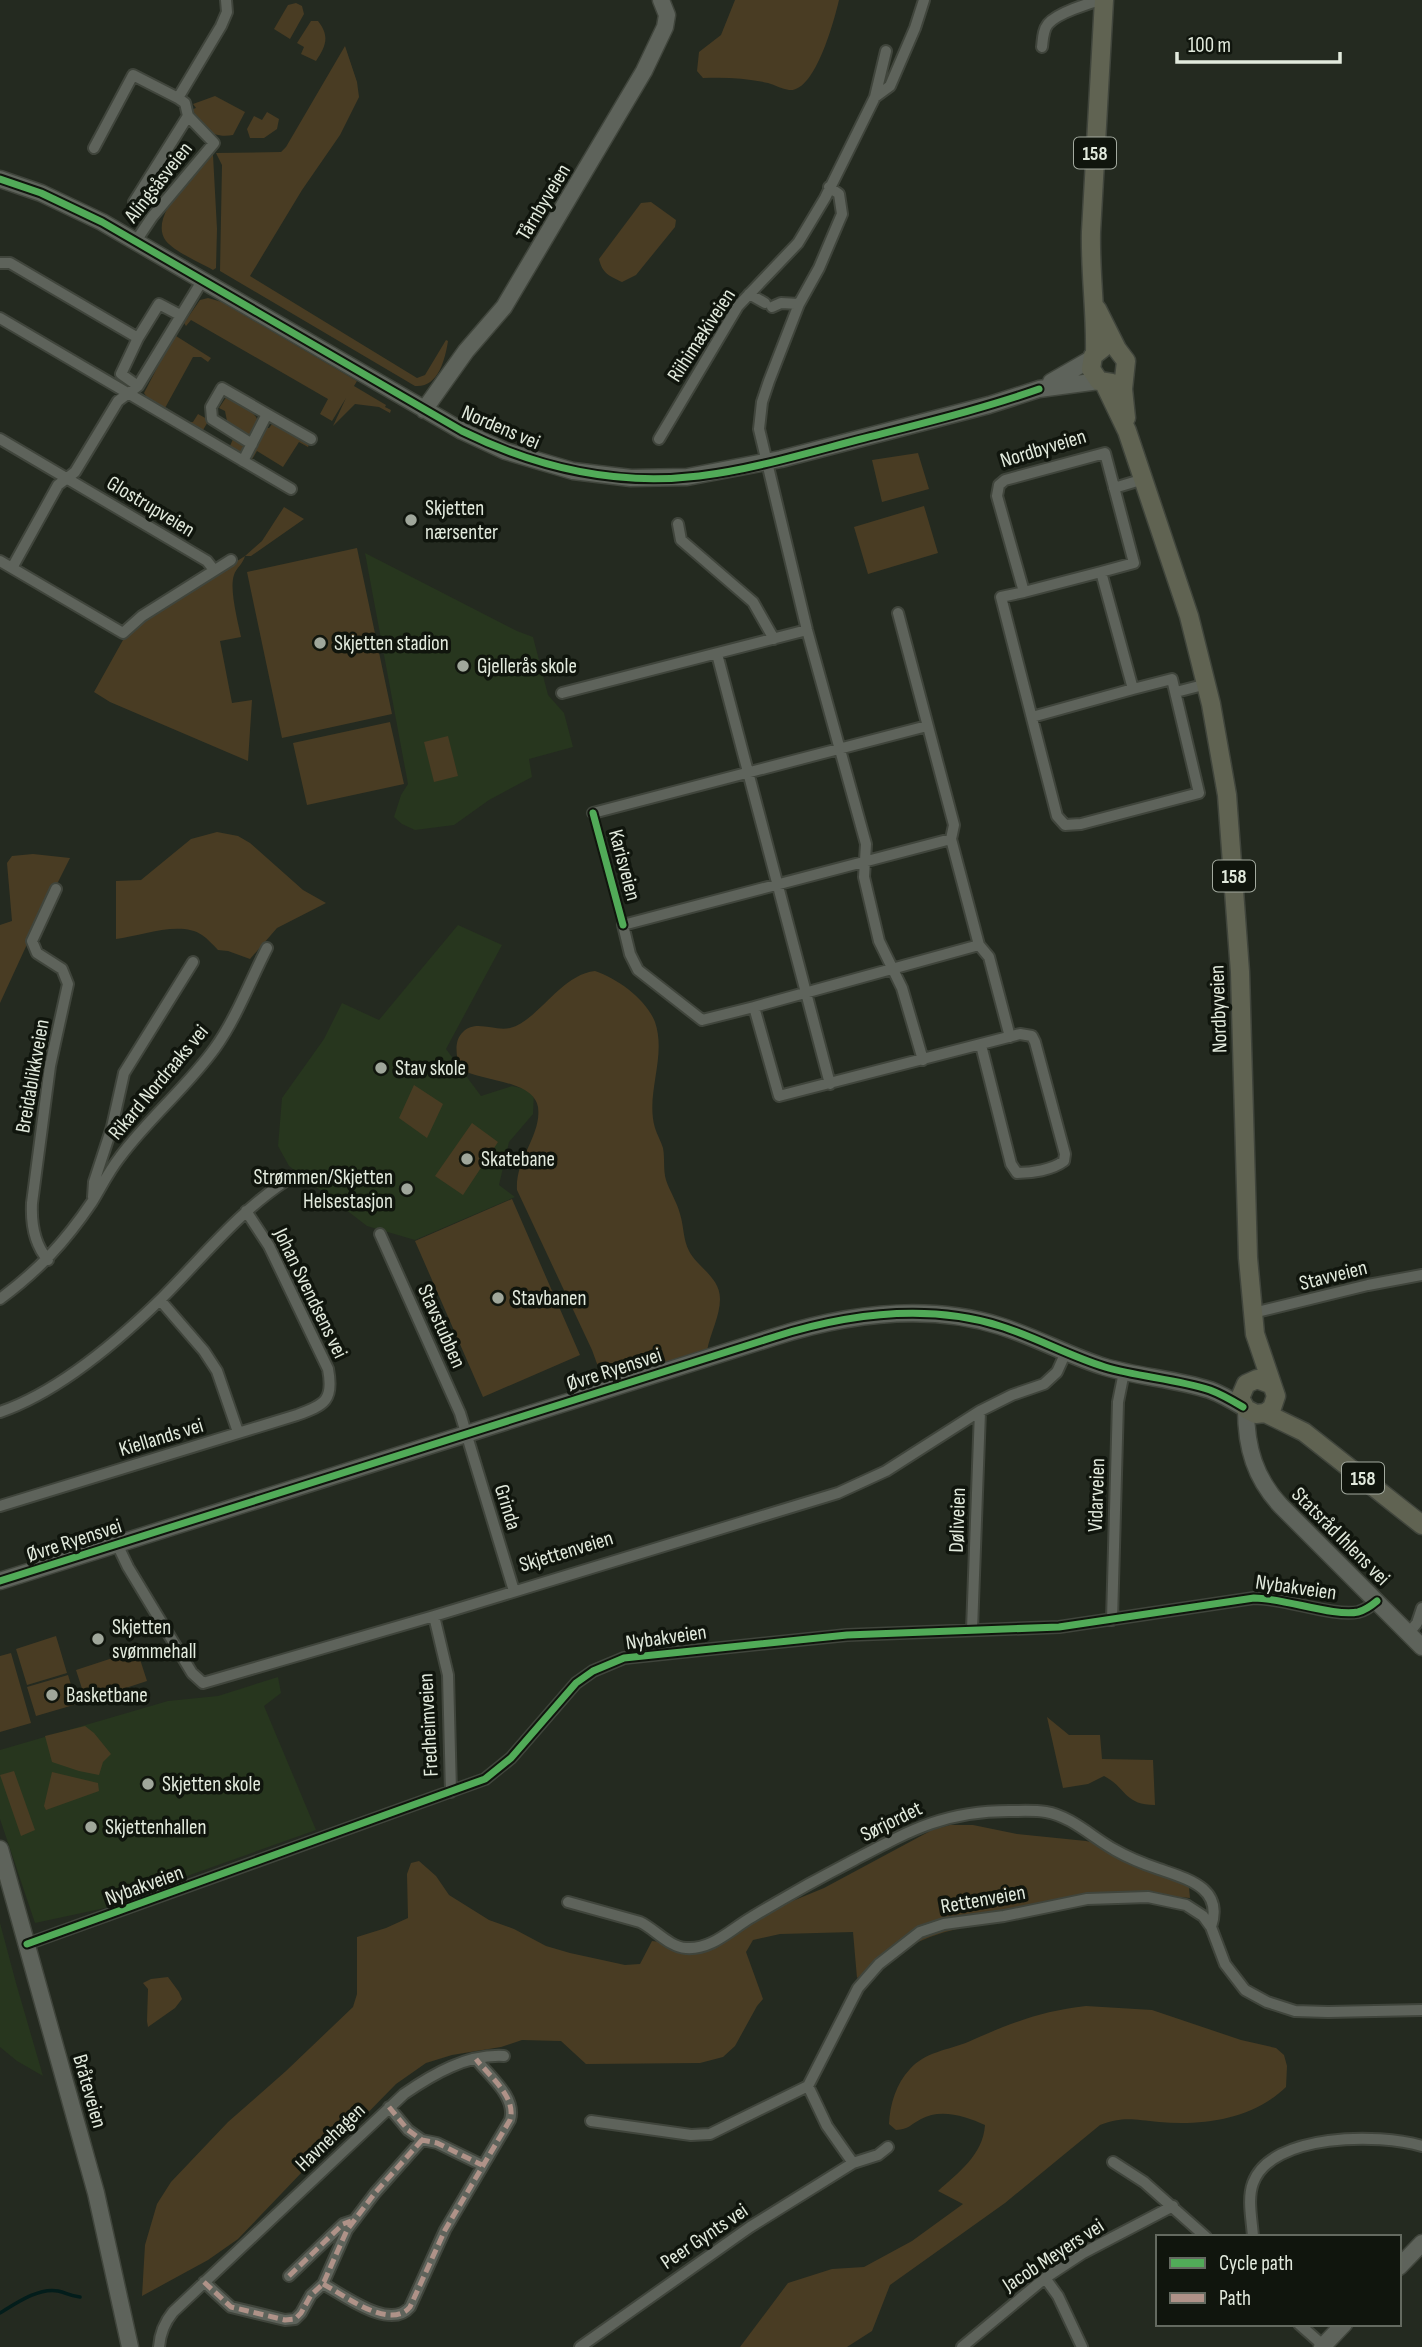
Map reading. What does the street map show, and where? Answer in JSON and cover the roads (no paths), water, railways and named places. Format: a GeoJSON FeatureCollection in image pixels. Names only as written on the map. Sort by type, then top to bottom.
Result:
{"type":"FeatureCollection","features":[{"type":"Feature","properties":{"kind":"main road","name":"Nordbyveien"},"geometry":{"type":"LineString","coordinates":[[1103,0],[1091,232],[1091,270],[1096,305],[1092,374],[1101,382],[1127,431],[1189,616],[1207,684],[1226,784],[1234,864],[1243,1044],[1246,1232],[1255,1334],[1273,1390]]}},
{"type":"Feature","properties":{"kind":"main road","name":"Nordbyveien"},"geometry":{"type":"LineString","coordinates":[[1096,305],[1117,349],[1126,361],[1124,376],[1127,431]]}},
{"type":"Feature","properties":{"kind":"main road"},"geometry":{"type":"LineString","coordinates":[[1093,356],[1108,347],[1117,349]]}},
{"type":"Feature","properties":{"kind":"main road"},"geometry":{"type":"LineString","coordinates":[[1101,382],[1112,383],[1124,376]]}},
{"type":"Feature","properties":{"kind":"main road","name":"Nordbyveien"},"geometry":{"type":"LineString","coordinates":[[1245,1385],[1255,1334]]}},
{"type":"Feature","properties":{"kind":"main road"},"geometry":{"type":"LineString","coordinates":[[1245,1385],[1257,1379],[1273,1390],[1272,1408],[1254,1411]]}},
{"type":"Feature","properties":{"kind":"main road","name":"158"},"geometry":{"type":"LineString","coordinates":[[1245,1385],[1240,1398],[1254,1411],[1304,1432]]}},
{"type":"Feature","properties":{"kind":"main road","name":"158"},"geometry":{"type":"LineString","coordinates":[[1273,1390],[1304,1432],[1422,1525]]}},
{"type":"Feature","properties":{"kind":"street"},"geometry":{"type":"LineString","coordinates":[[94,148],[133,75],[178,98],[221,26],[227,12],[226,0]]}},
{"type":"Feature","properties":{"kind":"street","name":"Tårnbyveien"},"geometry":{"type":"LineString","coordinates":[[424,410],[466,351],[504,307],[563,210],[658,43],[667,15],[661,0]]}},
{"type":"Feature","properties":{"kind":"street","name":"Riihimækiveien"},"geometry":{"type":"LineString","coordinates":[[876,97],[890,86],[915,29],[924,0]]}},
{"type":"Feature","properties":{"kind":"street"},"geometry":{"type":"LineString","coordinates":[[1042,47],[1049,23],[1073,10],[1103,0]]}},
{"type":"Feature","properties":{"kind":"street","name":"Riihimækiveien"},"geometry":{"type":"LineString","coordinates":[[659,439],[738,306],[798,243],[825,198],[876,97],[886,51]]}},
{"type":"Feature","properties":{"kind":"street","name":"Alingsåsveien"},"geometry":{"type":"LineString","coordinates":[[136,241],[152,217],[214,143],[188,116],[185,103],[178,98]]}},
{"type":"Feature","properties":{"kind":"street","name":"Alingsåsveien"},"geometry":{"type":"LineString","coordinates":[[134,202],[188,116]]}},
{"type":"Feature","properties":{"kind":"street","name":"Nordens vei"},"geometry":{"type":"LineString","coordinates":[[0,179],[72,206],[470,435],[505,451],[556,467],[631,478],[674,478],[716,473],[768,463],[971,410],[1039,389],[1101,382]]}},
{"type":"Feature","properties":{"kind":"street"},"geometry":{"type":"LineString","coordinates":[[829,187],[839,194],[842,214],[819,268],[799,304],[769,381],[760,412],[759,429],[807,630],[866,844],[864,877],[879,941],[902,988],[923,1060]]}},
{"type":"Feature","properties":{"kind":"street"},"geometry":{"type":"LineString","coordinates":[[0,263],[10,263],[138,338]]}},
{"type":"Feature","properties":{"kind":"street"},"geometry":{"type":"LineString","coordinates":[[12,568],[58,485],[75,471],[118,401],[134,390],[202,281]]}},
{"type":"Feature","properties":{"kind":"street"},"geometry":{"type":"LineString","coordinates":[[749,294],[768,305],[799,304]]}},
{"type":"Feature","properties":{"kind":"street"},"geometry":{"type":"LineString","coordinates":[[180,315],[159,304],[138,338],[121,374],[158,412],[291,488]]}},
{"type":"Feature","properties":{"kind":"street"},"geometry":{"type":"LineString","coordinates":[[0,318],[134,390]]}},
{"type":"Feature","properties":{"kind":"street","name":"Nordens vei"},"geometry":{"type":"LineString","coordinates":[[1039,389],[1093,356]]}},
{"type":"Feature","properties":{"kind":"street"},"geometry":{"type":"LineString","coordinates":[[252,444],[212,419],[211,407],[222,388],[311,439]]}},
{"type":"Feature","properties":{"kind":"street"},"geometry":{"type":"LineString","coordinates":[[243,461],[267,414]]}},
{"type":"Feature","properties":{"kind":"street","name":"Glostrupveien"},"geometry":{"type":"LineString","coordinates":[[0,439],[207,561],[214,570]]}},
{"type":"Feature","properties":{"kind":"street","name":"Nordbyveien"},"geometry":{"type":"LineString","coordinates":[[1024,592],[997,496],[999,485],[1004,480],[1105,453],[1134,563],[1024,592],[1001,597],[1057,816],[1065,825],[1081,824],[1199,793],[1176,692]]}},
{"type":"Feature","properties":{"kind":"street"},"geometry":{"type":"LineString","coordinates":[[1114,488],[1144,480]]}},
{"type":"Feature","properties":{"kind":"street"},"geometry":{"type":"LineString","coordinates":[[678,524],[681,540],[753,602],[774,639]]}},
{"type":"Feature","properties":{"kind":"street"},"geometry":{"type":"LineString","coordinates":[[0,561],[123,633],[142,616],[230,560]]}},
{"type":"Feature","properties":{"kind":"street"},"geometry":{"type":"LineString","coordinates":[[1101,572],[1133,689]]}},
{"type":"Feature","properties":{"kind":"street"},"geometry":{"type":"LineString","coordinates":[[898,613],[954,825],[951,839],[979,945],[989,957],[1010,1037]]}},
{"type":"Feature","properties":{"kind":"street"},"geometry":{"type":"LineString","coordinates":[[562,693],[807,630]]}},
{"type":"Feature","properties":{"kind":"street"},"geometry":{"type":"LineString","coordinates":[[717,653],[831,1084]]}},
{"type":"Feature","properties":{"kind":"street"},"geometry":{"type":"LineString","coordinates":[[1032,717],[1172,679],[1176,692],[1207,684]]}},
{"type":"Feature","properties":{"kind":"street","name":"Karisveien"},"geometry":{"type":"LineString","coordinates":[[593,813],[927,726]]}},
{"type":"Feature","properties":{"kind":"street","name":"Karisveien"},"geometry":{"type":"LineString","coordinates":[[951,839],[623,925],[630,954],[638,970],[702,1020],[979,945]]}},
{"type":"Feature","properties":{"kind":"street","name":"Breidablikkveien"},"geometry":{"type":"LineString","coordinates":[[48,1260],[36,1240],[32,1210],[50,1066],[68,984],[62,969],[37,953],[32,941],[56,889]]}},
{"type":"Feature","properties":{"kind":"street","name":"Rikard Nordraaks vei"},"geometry":{"type":"LineString","coordinates":[[0,1299],[48,1260],[69,1235],[140,1131],[216,1047],[240,1006],[267,948]]}},
{"type":"Feature","properties":{"kind":"street","name":"Rikard Nordraaks vei"},"geometry":{"type":"LineString","coordinates":[[93,1200],[94,1182],[112,1127],[124,1073],[193,962]]}},
{"type":"Feature","properties":{"kind":"street"},"geometry":{"type":"LineString","coordinates":[[754,1006],[779,1096],[1010,1037],[1027,1034],[1035,1042],[1065,1154],[1064,1161],[1059,1165],[1017,1173],[1011,1164],[981,1045]]}},
{"type":"Feature","properties":{"kind":"street"},"geometry":{"type":"LineString","coordinates":[[0,1412],[45,1391],[78,1369],[160,1300],[246,1211],[287,1180]]}},
{"type":"Feature","properties":{"kind":"street","name":"Johan Svendsens vei"},"geometry":{"type":"LineString","coordinates":[[246,1211],[269,1245],[328,1369],[331,1385],[329,1396]]}},
{"type":"Feature","properties":{"kind":"street","name":"Stavstubben"},"geometry":{"type":"LineString","coordinates":[[380,1234],[460,1413],[466,1434]]}},
{"type":"Feature","properties":{"kind":"street","name":"Stavveien"},"geometry":{"type":"LineString","coordinates":[[1253,1313],[1422,1275]]}},
{"type":"Feature","properties":{"kind":"street"},"geometry":{"type":"LineString","coordinates":[[160,1300],[204,1351],[217,1371],[238,1432]]}},
{"type":"Feature","properties":{"kind":"street","name":"Øvre Ryensvei"},"geometry":{"type":"LineString","coordinates":[[0,1581],[793,1331],[858,1317],[918,1314],[977,1320],[1012,1330],[1124,1372],[1209,1390],[1254,1411]]}},
{"type":"Feature","properties":{"kind":"street","name":"Skjettenveien"},"geometry":{"type":"LineString","coordinates":[[117,1544],[191,1674],[203,1683],[838,1493],[886,1471],[980,1411],[1012,1395],[1048,1382],[1057,1372],[1066,1352]]}},
{"type":"Feature","properties":{"kind":"street","name":"Vidarveien"},"geometry":{"type":"LineString","coordinates":[[1112,1620],[1118,1402],[1124,1372]]}},
{"type":"Feature","properties":{"kind":"street","name":"Øvre Ryensvei"},"geometry":{"type":"LineString","coordinates":[[1209,1390],[1245,1385]]}},
{"type":"Feature","properties":{"kind":"street","name":"Kiellands vei"},"geometry":{"type":"LineString","coordinates":[[0,1506],[317,1408],[329,1396]]}},
{"type":"Feature","properties":{"kind":"street","name":"Døliveien"},"geometry":{"type":"LineString","coordinates":[[972,1630],[980,1411]]}},
{"type":"Feature","properties":{"kind":"street","name":"Statsråd Ihlens vei"},"geometry":{"type":"LineString","coordinates":[[1254,1411],[1248,1443],[1254,1467],[1269,1493],[1422,1647]]}},
{"type":"Feature","properties":{"kind":"street","name":"Grinda"},"geometry":{"type":"LineString","coordinates":[[466,1434],[514,1591]]}},
{"type":"Feature","properties":{"kind":"street","name":"Nybakveien"},"geometry":{"type":"LineString","coordinates":[[27,1944],[485,1779],[511,1759],[576,1683],[593,1671],[624,1658],[847,1635],[1059,1627],[1254,1598],[1350,1613],[1365,1610],[1377,1601]]}},
{"type":"Feature","properties":{"kind":"street"},"geometry":{"type":"LineString","coordinates":[[1408,1634],[1417,1623],[1422,1608]]}},
{"type":"Feature","properties":{"kind":"street","name":"Fredheimveien"},"geometry":{"type":"LineString","coordinates":[[434,1616],[447,1675],[451,1792]]}},
{"type":"Feature","properties":{"kind":"street","name":"Sørjordet"},"geometry":{"type":"LineString","coordinates":[[568,1902],[640,1922],[671,1943],[682,1948],[696,1948],[721,1938],[748,1919],[906,1832],[933,1821],[976,1811],[1028,1811],[1060,1816],[1115,1850],[1199,1885],[1213,1902],[1214,1917],[1211,1927]]}},
{"type":"Feature","properties":{"kind":"street","name":"Bråteveien"},"geometry":{"type":"LineString","coordinates":[[0,1849],[3,1870],[27,1944],[94,2182],[130,2347]]}},
{"type":"Feature","properties":{"kind":"street","name":"Rettenveien"},"geometry":{"type":"LineString","coordinates":[[808,2086],[858,1988],[879,1965],[920,1932],[929,1927],[1078,1901],[1148,1897],[1173,1901],[1194,1909],[1211,1927],[1225,1964],[1245,1990],[1295,2011],[1422,2010]]}},
{"type":"Feature","properties":{"kind":"street","name":"Havnehagen"},"geometry":{"type":"LineString","coordinates":[[159,2347],[165,2322],[388,2107],[439,2071],[476,2059],[504,2056]]}},
{"type":"Feature","properties":{"kind":"street"},"geometry":{"type":"LineString","coordinates":[[323,2284],[352,2301],[389,2317],[406,2312],[410,2307],[445,2230],[512,2113],[505,2095],[476,2059]]}},
{"type":"Feature","properties":{"kind":"street"},"geometry":{"type":"LineString","coordinates":[[591,2121],[691,2135],[710,2134],[808,2086],[827,2126],[853,2164]]}},
{"type":"Feature","properties":{"kind":"street"},"geometry":{"type":"LineString","coordinates":[[388,2107],[408,2130],[422,2140],[437,2143],[482,2165]]}},
{"type":"Feature","properties":{"kind":"street"},"geometry":{"type":"LineString","coordinates":[[1253,2235],[1252,2184],[1270,2160],[1296,2148],[1350,2137],[1422,2146]]}},
{"type":"Feature","properties":{"kind":"street"},"geometry":{"type":"LineString","coordinates":[[204,2282],[230,2307],[285,2320],[295,2319],[311,2295],[323,2284],[354,2220],[422,2140]]}},
{"type":"Feature","properties":{"kind":"street","name":"Peer Gynts vei"},"geometry":{"type":"LineString","coordinates":[[580,2347],[750,2227],[853,2164],[878,2155],[888,2147]]}},
{"type":"Feature","properties":{"kind":"street"},"geometry":{"type":"LineString","coordinates":[[1113,2162],[1144,2182],[1204,2235]]}},
{"type":"Feature","properties":{"kind":"street","name":"Jacob Meyers vei"},"geometry":{"type":"LineString","coordinates":[[962,2347],[1045,2278],[1083,2253],[1173,2206]]}},
{"type":"Feature","properties":{"kind":"street"},"geometry":{"type":"LineString","coordinates":[[289,2276],[342,2224],[354,2220]]}},
{"type":"Feature","properties":{"kind":"street"},"geometry":{"type":"LineString","coordinates":[[1401,2265],[1422,2243]]}},
{"type":"Feature","properties":{"kind":"street"},"geometry":{"type":"LineString","coordinates":[[1045,2278],[1058,2296],[1082,2347]]}},
{"type":"Feature","properties":{"kind":"street"},"geometry":{"type":"LineString","coordinates":[[1301,2326],[1323,2347],[1342,2326]]}},
{"type":"Feature","properties":{"kind":"waterway"},"geometry":{"type":"LineString","coordinates":[[0,2313],[43,2291],[58,2291],[80,2297]]}},
{"type":"Feature","properties":{"kind":"place","name":"Skjetten nærsenter"},"geometry":{"type":"Point","coordinates":[411,520]}},
{"type":"Feature","properties":{"kind":"place","name":"Skjetten stadion"},"geometry":{"type":"Point","coordinates":[320,643]}},
{"type":"Feature","properties":{"kind":"place","name":"Gjellerås skole"},"geometry":{"type":"Point","coordinates":[463,666]}},
{"type":"Feature","properties":{"kind":"place","name":"Stav skole"},"geometry":{"type":"Point","coordinates":[381,1068]}},
{"type":"Feature","properties":{"kind":"place","name":"Skatebane"},"geometry":{"type":"Point","coordinates":[467,1159]}},
{"type":"Feature","properties":{"kind":"place","name":"Strømmen/Skjetten Helsestasjon"},"geometry":{"type":"Point","coordinates":[407,1189]}},
{"type":"Feature","properties":{"kind":"place","name":"Stavbanen"},"geometry":{"type":"Point","coordinates":[498,1298]}},
{"type":"Feature","properties":{"kind":"place","name":"Skjetten svømmehall"},"geometry":{"type":"Point","coordinates":[98,1639]}},
{"type":"Feature","properties":{"kind":"place","name":"Basketbane"},"geometry":{"type":"Point","coordinates":[52,1695]}},
{"type":"Feature","properties":{"kind":"place","name":"Skjetten skole"},"geometry":{"type":"Point","coordinates":[148,1784]}},
{"type":"Feature","properties":{"kind":"place","name":"Skjettenhallen"},"geometry":{"type":"Point","coordinates":[91,1827]}}]}
